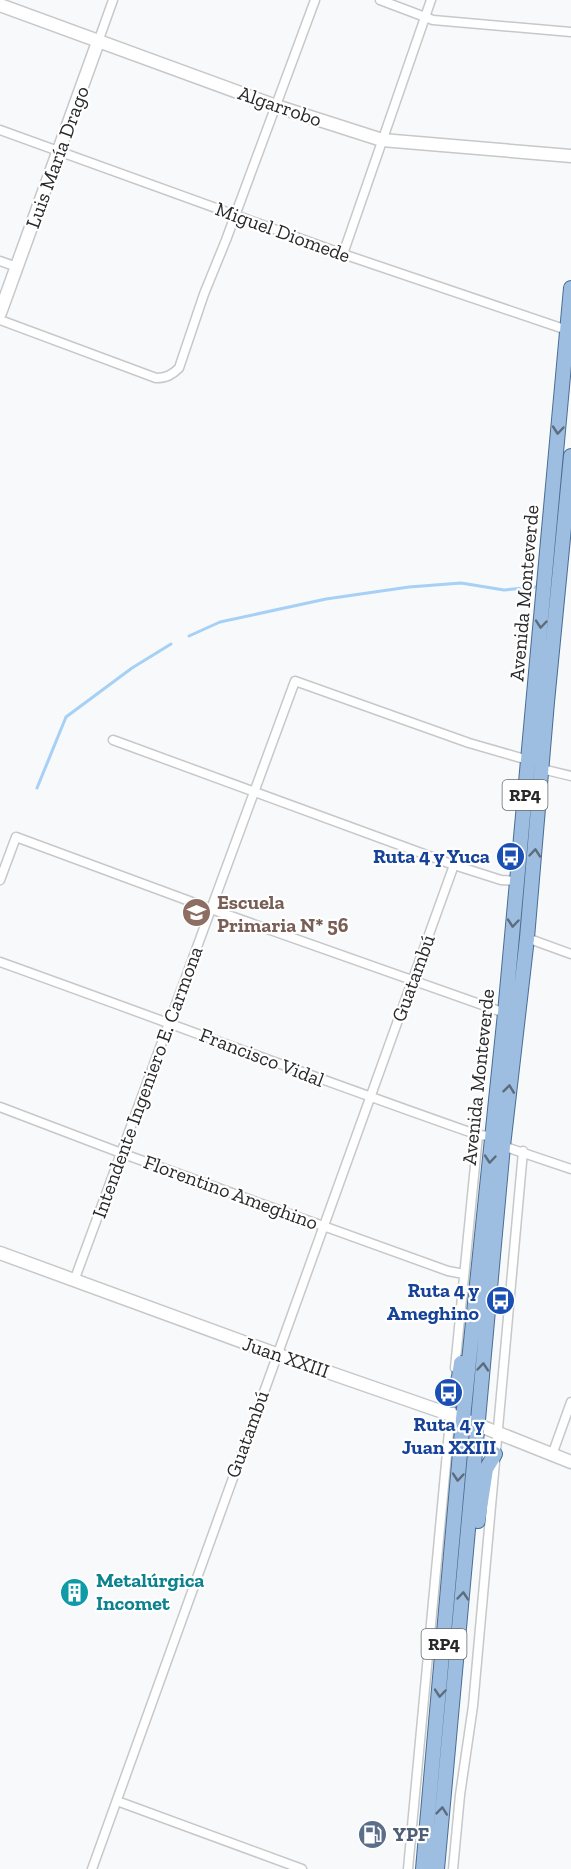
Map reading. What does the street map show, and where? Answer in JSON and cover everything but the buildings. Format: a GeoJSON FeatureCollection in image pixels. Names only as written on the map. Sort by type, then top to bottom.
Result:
{"type":"FeatureCollection","features":[{"type":"Feature","properties":{"kind":"main road","name":"Avenida Monteverde"},"geometry":{"type":"LineString","coordinates":[[423,1869],[455,1412],[476,1301],[485,1136],[505,1013],[571,288]]}},
{"type":"Feature","properties":{"kind":"main road","name":"Avenida Monteverde"},"geometry":{"type":"LineString","coordinates":[[437,1869],[503,1146],[527,938],[571,456]]}},
{"type":"Feature","properties":{"kind":"main road"},"geometry":{"type":"LineString","coordinates":[[455,1412],[469,1313],[476,1301]]}},
{"type":"Feature","properties":{"kind":"main road"},"geometry":{"type":"LineString","coordinates":[[466,1563],[475,1546],[486,1468],[495,1454]]}},
{"type":"Feature","properties":{"kind":"street","name":"Luis María Drago"},"geometry":{"type":"LineString","coordinates":[[0,314],[113,0]]}},
{"type":"Feature","properties":{"kind":"street"},"geometry":{"type":"LineString","coordinates":[[0,320],[156,378],[173,374],[179,368],[204,294],[315,0]]}},
{"type":"Feature","properties":{"kind":"street"},"geometry":{"type":"LineString","coordinates":[[380,0],[433,20],[571,32]]}},
{"type":"Feature","properties":{"kind":"street"},"geometry":{"type":"LineString","coordinates":[[343,254],[431,0]]}},
{"type":"Feature","properties":{"kind":"street","name":"Algarrobo"},"geometry":{"type":"LineString","coordinates":[[0,4],[276,106],[382,140],[571,156]]}},
{"type":"Feature","properties":{"kind":"street","name":"Miguel Diomede"},"geometry":{"type":"LineString","coordinates":[[0,130],[343,254],[567,330]]}},
{"type":"Feature","properties":{"kind":"street"},"geometry":{"type":"LineString","coordinates":[[0,261],[17,267]]}},
{"type":"Feature","properties":{"kind":"street","name":"Intendente Ingeniero E. Carmona"},"geometry":{"type":"LineString","coordinates":[[74,1281],[295,681],[469,743],[528,759]]}},
{"type":"Feature","properties":{"kind":"street"},"geometry":{"type":"LineString","coordinates":[[113,740],[454,865],[501,880],[516,882]]}},
{"type":"Feature","properties":{"kind":"street"},"geometry":{"type":"LineString","coordinates":[[542,769],[571,777]]}},
{"type":"Feature","properties":{"kind":"street"},"geometry":{"type":"LineString","coordinates":[[0,880],[16,837],[505,1013]]}},
{"type":"Feature","properties":{"kind":"street","name":"Guatambú"},"geometry":{"type":"LineString","coordinates":[[92,1869],[454,865]]}},
{"type":"Feature","properties":{"kind":"street"},"geometry":{"type":"LineString","coordinates":[[527,938],[571,954]]}},
{"type":"Feature","properties":{"kind":"street","name":"Francisco Vidal"},"geometry":{"type":"LineString","coordinates":[[0,962],[169,1022],[371,1098],[485,1136]]}},
{"type":"Feature","properties":{"kind":"street","name":"Florentino Ameghino"},"geometry":{"type":"LineString","coordinates":[[0,1107],[448,1271],[464,1274]]}},
{"type":"Feature","properties":{"kind":"street"},"geometry":{"type":"LineString","coordinates":[[408,1869],[455,1412],[464,1274],[485,1136]]}},
{"type":"Feature","properties":{"kind":"street"},"geometry":{"type":"LineString","coordinates":[[503,1146],[571,1169]]}},
{"type":"Feature","properties":{"kind":"street"},"geometry":{"type":"LineString","coordinates":[[453,1869],[460,1795],[473,1706],[523,1151]]}},
{"type":"Feature","properties":{"kind":"street","name":"Juan XXIII"},"geometry":{"type":"LineString","coordinates":[[0,1253],[276,1354],[455,1412],[497,1434],[571,1462]]}},
{"type":"Feature","properties":{"kind":"street"},"geometry":{"type":"LineString","coordinates":[[552,1455],[571,1402]]}},
{"type":"Feature","properties":{"kind":"street"},"geometry":{"type":"LineString","coordinates":[[117,1801],[302,1869]]}},
{"type":"Feature","properties":{"kind":"waterway"},"geometry":{"type":"LineString","coordinates":[[189,636],[220,622],[326,599],[409,587],[461,583],[504,590],[535,587]]}},
{"type":"Feature","properties":{"kind":"waterway"},"geometry":{"type":"LineString","coordinates":[[37,788],[66,717],[132,668],[171,644]]}},
{"type":"Feature","properties":{"kind":"place","name":"Ruta 4 y Yuca"},"geometry":{"type":"Point","coordinates":[511,856]}},
{"type":"Feature","properties":{"kind":"place","name":"Escuela Primaria N* 56"},"geometry":{"type":"Point","coordinates":[196,913]}},
{"type":"Feature","properties":{"kind":"place","name":"Ruta 4 y Ameghino"},"geometry":{"type":"Point","coordinates":[500,1301]}},
{"type":"Feature","properties":{"kind":"place","name":"Ruta 4 y Juan XXIII"},"geometry":{"type":"Point","coordinates":[449,1393]}},
{"type":"Feature","properties":{"kind":"place","name":"Metalúrgica Incomet"},"geometry":{"type":"Point","coordinates":[75,1592]}},
{"type":"Feature","properties":{"kind":"place","name":"YPF"},"geometry":{"type":"Point","coordinates":[372,1834]}}]}
